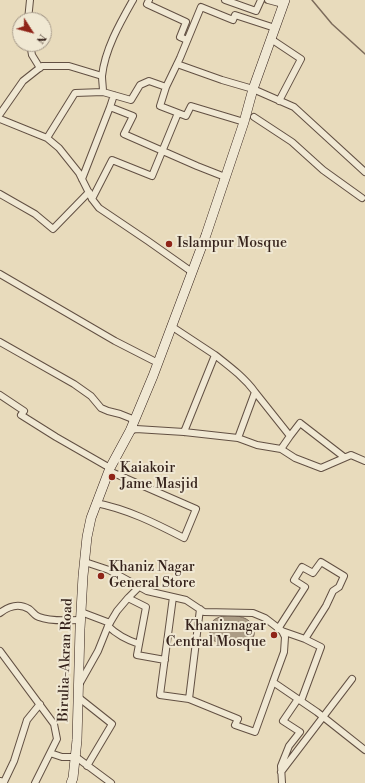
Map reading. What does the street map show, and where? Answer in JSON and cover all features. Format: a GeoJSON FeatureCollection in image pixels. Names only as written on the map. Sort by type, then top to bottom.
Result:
{"type":"FeatureCollection","features":[{"type":"Feature","properties":{"kind":"street"},"geometry":{"type":"LineString","coordinates":[[29,12],[30,0]]}},
{"type":"Feature","properties":{"kind":"street"},"geometry":{"type":"LineString","coordinates":[[103,92],[102,76],[108,49],[133,0]]}},
{"type":"Feature","properties":{"kind":"street"},"geometry":{"type":"LineString","coordinates":[[149,0],[147,4],[186,22],[180,37],[187,40]]}},
{"type":"Feature","properties":{"kind":"street"},"geometry":{"type":"LineString","coordinates":[[225,0],[256,11],[261,0]]}},
{"type":"Feature","properties":{"kind":"street"},"geometry":{"type":"LineString","coordinates":[[268,0],[284,2]]}},
{"type":"Feature","properties":{"kind":"street","name":"Birulia-Akran Road"},"geometry":{"type":"LineString","coordinates":[[71,783],[76,757],[81,616],[87,536],[96,503],[110,469],[135,420],[158,363],[192,272],[244,122],[253,89],[284,2]]}},
{"type":"Feature","properties":{"kind":"street"},"geometry":{"type":"LineString","coordinates":[[244,122],[191,106],[186,116],[160,106],[166,87],[201,7],[233,20],[235,15],[275,28]]}},
{"type":"Feature","properties":{"kind":"street"},"geometry":{"type":"LineString","coordinates":[[271,39],[301,59],[279,101]]}},
{"type":"Feature","properties":{"kind":"street"},"geometry":{"type":"LineString","coordinates":[[31,52],[40,68]]}},
{"type":"Feature","properties":{"kind":"street"},"geometry":{"type":"LineString","coordinates":[[177,64],[253,89],[294,107],[365,172]]}},
{"type":"Feature","properties":{"kind":"street"},"geometry":{"type":"LineString","coordinates":[[0,114],[23,81],[42,66],[69,66],[102,76]]}},
{"type":"Feature","properties":{"kind":"street"},"geometry":{"type":"LineString","coordinates":[[47,138],[75,93],[103,92],[131,100],[140,85],[149,81],[166,87]]}},
{"type":"Feature","properties":{"kind":"street"},"geometry":{"type":"LineString","coordinates":[[82,179],[114,95]]}},
{"type":"Feature","properties":{"kind":"street"},"geometry":{"type":"LineString","coordinates":[[110,107],[133,116],[124,134],[162,152],[225,177]]}},
{"type":"Feature","properties":{"kind":"street"},"geometry":{"type":"LineString","coordinates":[[92,199],[112,160],[152,176],[178,113]]}},
{"type":"Feature","properties":{"kind":"street"},"geometry":{"type":"LineString","coordinates":[[254,117],[292,142],[323,170],[362,198]]}},
{"type":"Feature","properties":{"kind":"street"},"geometry":{"type":"LineString","coordinates":[[0,119],[47,138],[60,148],[82,179],[92,199],[99,208],[192,272]]}},
{"type":"Feature","properties":{"kind":"street"},"geometry":{"type":"LineString","coordinates":[[0,194],[35,214],[54,229],[89,192]]}},
{"type":"Feature","properties":{"kind":"street"},"geometry":{"type":"LineString","coordinates":[[0,274],[115,341],[158,363]]}},
{"type":"Feature","properties":{"kind":"street"},"geometry":{"type":"LineString","coordinates":[[171,326],[215,355],[250,385],[290,436]]}},
{"type":"Feature","properties":{"kind":"street"},"geometry":{"type":"LineString","coordinates":[[0,342],[74,384],[91,396],[101,408],[135,420]]}},
{"type":"Feature","properties":{"kind":"street"},"geometry":{"type":"LineString","coordinates":[[184,432],[215,355]]}},
{"type":"Feature","properties":{"kind":"street"},"geometry":{"type":"LineString","coordinates":[[238,438],[255,392]]}},
{"type":"Feature","properties":{"kind":"street"},"geometry":{"type":"LineString","coordinates":[[0,395],[24,411],[22,415],[110,469],[196,509],[184,538],[132,514],[110,506],[96,503]]}},
{"type":"Feature","properties":{"kind":"street"},"geometry":{"type":"LineString","coordinates":[[281,449],[300,424],[344,457]]}},
{"type":"Feature","properties":{"kind":"street"},"geometry":{"type":"LineString","coordinates":[[130,431],[136,429],[184,432],[238,438],[257,445],[281,449],[295,458],[321,468],[351,455],[365,461]]}},
{"type":"Feature","properties":{"kind":"street"},"geometry":{"type":"LineString","coordinates":[[85,562],[110,570],[139,587],[157,594],[186,600],[204,612],[253,613],[265,618],[280,630],[285,637],[284,652],[255,732],[235,725],[238,719],[189,699],[160,695],[173,598]]}},
{"type":"Feature","properties":{"kind":"street"},"geometry":{"type":"LineString","coordinates":[[280,630],[305,587],[294,580],[298,573],[302,567],[313,573],[321,562],[344,576],[339,587],[333,591],[326,606],[305,639]]}},
{"type":"Feature","properties":{"kind":"street"},"geometry":{"type":"LineString","coordinates":[[87,766],[112,724],[78,692],[80,682],[98,651],[109,625],[117,611],[139,587]]}},
{"type":"Feature","properties":{"kind":"street"},"geometry":{"type":"LineString","coordinates":[[128,598],[146,607],[137,655],[165,660]]}},
{"type":"Feature","properties":{"kind":"street"},"geometry":{"type":"LineString","coordinates":[[0,613],[11,606],[22,606],[30,610],[38,617],[48,619],[81,616],[109,625],[115,633],[139,644]]}},
{"type":"Feature","properties":{"kind":"street"},"geometry":{"type":"LineString","coordinates":[[189,699],[200,609]]}},
{"type":"Feature","properties":{"kind":"street"},"geometry":{"type":"LineString","coordinates":[[280,630],[305,639],[321,648],[300,700],[283,721],[300,732],[289,746],[281,766],[282,783]]}},
{"type":"Feature","properties":{"kind":"street"},"geometry":{"type":"LineString","coordinates":[[102,640],[115,633]]}},
{"type":"Feature","properties":{"kind":"street"},"geometry":{"type":"LineString","coordinates":[[0,651],[54,724],[57,739],[35,783]]}},
{"type":"Feature","properties":{"kind":"street"},"geometry":{"type":"LineString","coordinates":[[282,772],[352,679]]}},
{"type":"Feature","properties":{"kind":"street"},"geometry":{"type":"LineString","coordinates":[[273,682],[300,700],[365,750]]}},
{"type":"Feature","properties":{"kind":"street"},"geometry":{"type":"LineString","coordinates":[[0,781],[4,782],[14,761],[27,720],[40,704]]}},
{"type":"Feature","properties":{"kind":"street"},"geometry":{"type":"LineString","coordinates":[[50,753],[62,757],[76,757],[111,783]]}},
{"type":"Feature","properties":{"kind":"shaded area"},"geometry":{"type":"Polygon","coordinates":[[[231,615],[243,617],[252,624],[254,634],[251,640],[236,644],[225,644],[211,639],[210,628],[213,621],[220,617],[231,615]]]}},
{"type":"Feature","properties":{"kind":"waterway"},"geometry":{"type":"LineString","coordinates":[[312,0],[332,24],[365,54]]}},
{"type":"Feature","properties":{"kind":"place","name":"Islampur Mosque"},"geometry":{"type":"Point","coordinates":[169,244]}},
{"type":"Feature","properties":{"kind":"place","name":"Kaiakoir Jame Masjid"},"geometry":{"type":"Point","coordinates":[112,477]}},
{"type":"Feature","properties":{"kind":"place","name":"Khaniz Nagar General Store"},"geometry":{"type":"Point","coordinates":[101,576]}},
{"type":"Feature","properties":{"kind":"place","name":"Khaniznagar Central Mosque"},"geometry":{"type":"Point","coordinates":[274,635]}}]}
